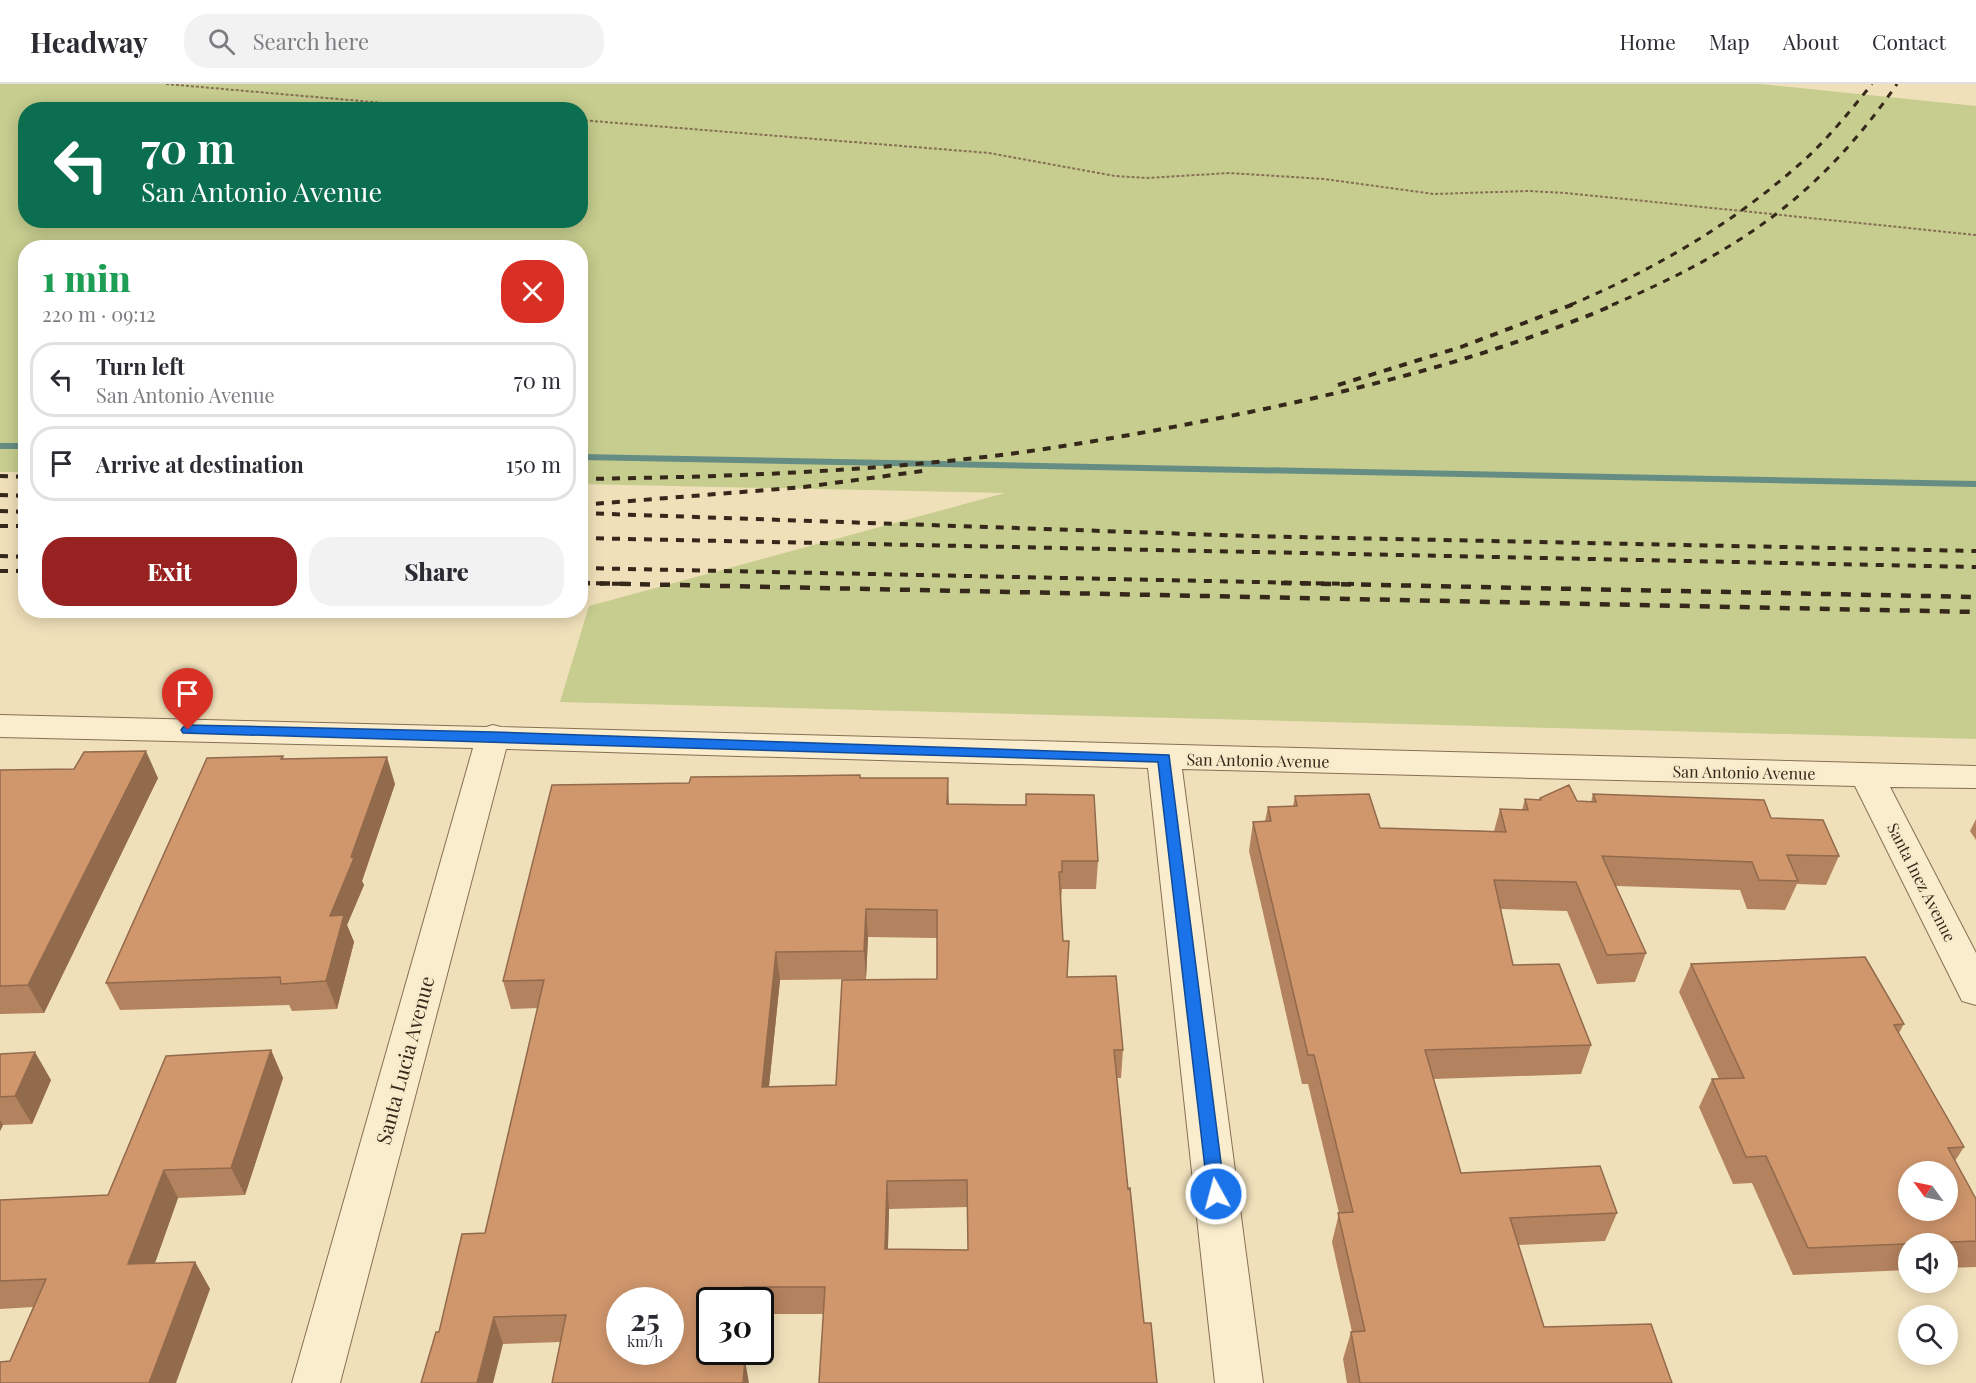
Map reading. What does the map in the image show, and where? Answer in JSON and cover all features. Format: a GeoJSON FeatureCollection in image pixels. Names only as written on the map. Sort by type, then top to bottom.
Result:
{"type":"FeatureCollection","features":[{"type":"Feature","properties":{"kind":"street","name":"San Antonio Avenue"},"geometry":{"type":"LineString","coordinates":[[0,726],[493,736],[1164,758],[1976,777]]}},
{"type":"Feature","properties":{"kind":"street","name":"Santa Lucia Avenue"},"geometry":{"type":"LineString","coordinates":[[316,1383],[493,736]]}},
{"type":"Feature","properties":{"kind":"street"},"geometry":{"type":"LineString","coordinates":[[1164,758],[1239,1383]]}},
{"type":"Feature","properties":{"kind":"street","name":"Santa Inez Avenue"},"geometry":{"type":"LineString","coordinates":[[1867,775],[1976,990]]}},
{"type":"Feature","properties":{"kind":"path"},"geometry":{"type":"LineString","coordinates":[[166,84],[372,102]]}},
{"type":"Feature","properties":{"kind":"path"},"geometry":{"type":"LineString","coordinates":[[588,121],[989,153],[1115,176],[1147,178],[1229,173],[1324,179],[1434,194],[1528,191],[1566,193],[1976,235]]}},
{"type":"Feature","properties":{"kind":"green space"},"geometry":{"type":"Polygon","coordinates":[[[0,84],[1761,84],[1976,106],[1976,739],[560,702],[585,618],[588,618],[589,606],[1005,493],[588,484],[588,240],[18,240],[18,472],[0,472],[0,84]]]}},
{"type":"Feature","properties":{"kind":"building"},"geometry":{"type":"Polygon","coordinates":[[[146,751],[28,985],[0,986],[0,770],[74,769],[84,752],[146,751]]]}},
{"type":"Feature","properties":{"kind":"building"},"geometry":{"type":"Polygon","coordinates":[[[283,756],[281,759],[387,757],[351,857],[354,858],[330,916],[344,915],[326,981],[281,984],[280,977],[106,983],[207,758],[283,756]]]}},
{"type":"Feature","properties":{"kind":"building"},"geometry":{"type":"Polygon","coordinates":[[[860,775],[860,778],[948,778],[947,804],[1026,805],[1026,794],[1094,795],[1098,861],[1062,861],[1062,872],[1059,872],[1063,941],[1069,941],[1067,977],[1116,976],[1123,1050],[1114,1050],[1128,1189],[1130,1188],[1144,1323],[1151,1323],[1157,1383],[819,1383],[825,1287],[696,1287],[696,1365],[745,1365],[743,1383],[552,1383],[566,1315],[494,1317],[477,1383],[421,1383],[436,1332],[439,1332],[462,1234],[485,1233],[544,980],[503,981],[552,785],[689,783],[691,777],[860,775]],[[866,909],[864,951],[776,952],[762,1087],[836,1085],[842,980],[937,979],[937,910],[866,909]],[[967,1180],[887,1181],[885,1249],[968,1250],[967,1180]]]}},
{"type":"Feature","properties":{"kind":"building"},"geometry":{"type":"Polygon","coordinates":[[[1569,785],[1577,801],[1596,802],[1593,794],[1764,800],[1771,818],[1823,820],[1839,856],[1787,855],[1798,881],[1759,880],[1752,862],[1602,856],[1646,953],[1607,955],[1576,882],[1494,880],[1513,965],[1559,964],[1591,1045],[1425,1050],[1461,1173],[1600,1166],[1617,1213],[1510,1218],[1544,1327],[1651,1324],[1672,1383],[1360,1383],[1351,1332],[1365,1331],[1338,1213],[1353,1212],[1314,1055],[1308,1055],[1253,822],[1271,821],[1268,807],[1297,806],[1295,796],[1369,794],[1380,828],[1506,832],[1500,809],[1528,810],[1525,799],[1541,800],[1540,798],[1569,785]]]}},
{"type":"Feature","properties":{"kind":"building"},"geometry":{"type":"Polygon","coordinates":[[[1865,957],[1904,1024],[1894,1025],[1964,1147],[1948,1148],[1955,1161],[1898,1161],[1898,1221],[1958,1221],[1958,1166],[1976,1199],[1976,1241],[1958,1242],[1958,1233],[1898,1233],[1898,1244],[1808,1248],[1766,1156],[1746,1157],[1712,1079],[1744,1078],[1691,964],[1865,957]]]}},
{"type":"Feature","properties":{"kind":"building"},"geometry":{"type":"Polygon","coordinates":[[[271,1050],[231,1168],[164,1170],[128,1264],[195,1262],[149,1383],[0,1383],[0,1362],[10,1361],[46,1279],[0,1281],[0,1200],[108,1195],[166,1056],[271,1050]]]}},
{"type":"Feature","properties":{"kind":"building"},"geometry":{"type":"Polygon","coordinates":[[[35,1052],[15,1096],[0,1097],[0,1054],[35,1052]]]}},
{"type":"Feature","properties":{"kind":"waterway"},"geometry":{"type":"LineString","coordinates":[[0,446],[18,446]]}},
{"type":"Feature","properties":{"kind":"waterway"},"geometry":{"type":"LineString","coordinates":[[588,457],[1976,484]]}},
{"type":"Feature","properties":{"kind":"railway"},"geometry":{"type":"LineString","coordinates":[[1570,305],[1662,260],[1721,225],[1749,205],[1812,153],[1872,84]]}},
{"type":"Feature","properties":{"kind":"railway"},"geometry":{"type":"LineString","coordinates":[[1612,305],[1698,264],[1737,242],[1772,217],[1806,190],[1837,159],[1897,84]]}},
{"type":"Feature","properties":{"kind":"railway"},"geometry":{"type":"LineString","coordinates":[[1338,385],[1461,347],[1574,304]]}},
{"type":"Feature","properties":{"kind":"railway"},"geometry":{"type":"LineString","coordinates":[[588,479],[741,475],[902,465],[1009,454],[1100,440],[1250,412],[1390,380],[1527,338],[1616,304]]}},
{"type":"Feature","properties":{"kind":"railway"},"geometry":{"type":"LineString","coordinates":[[588,504],[804,487],[930,470]]}},
{"type":"Feature","properties":{"kind":"railway"},"geometry":{"type":"LineString","coordinates":[[0,476],[18,477]]}},
{"type":"Feature","properties":{"kind":"railway"},"geometry":{"type":"LineString","coordinates":[[0,495],[18,496]]}},
{"type":"Feature","properties":{"kind":"railway"},"geometry":{"type":"LineString","coordinates":[[0,511],[18,512]]}},
{"type":"Feature","properties":{"kind":"railway"},"geometry":{"type":"LineString","coordinates":[[588,513],[1248,536],[1976,551]]}},
{"type":"Feature","properties":{"kind":"railway"},"geometry":{"type":"LineString","coordinates":[[0,526],[18,526]]}},
{"type":"Feature","properties":{"kind":"railway"},"geometry":{"type":"LineString","coordinates":[[588,538],[1976,567]]}},
{"type":"Feature","properties":{"kind":"railway"},"geometry":{"type":"LineString","coordinates":[[0,556],[18,557]]}},
{"type":"Feature","properties":{"kind":"railway"},"geometry":{"type":"LineString","coordinates":[[588,568],[1354,584]]}},
{"type":"Feature","properties":{"kind":"railway"},"geometry":{"type":"LineString","coordinates":[[0,571],[18,571]]}},
{"type":"Feature","properties":{"kind":"railway"},"geometry":{"type":"LineString","coordinates":[[588,583],[631,584]]}},
{"type":"Feature","properties":{"kind":"railway"},"geometry":{"type":"LineString","coordinates":[[588,583],[1976,612]]}},
{"type":"Feature","properties":{"kind":"railway"},"geometry":{"type":"LineString","coordinates":[[1281,583],[1976,597]]}},
{"type":"Feature","properties":{"kind":"route"},"geometry":{"type":"LineString","coordinates":[[188,730],[493,736],[1164,758],[1216,1194]]}}]}
